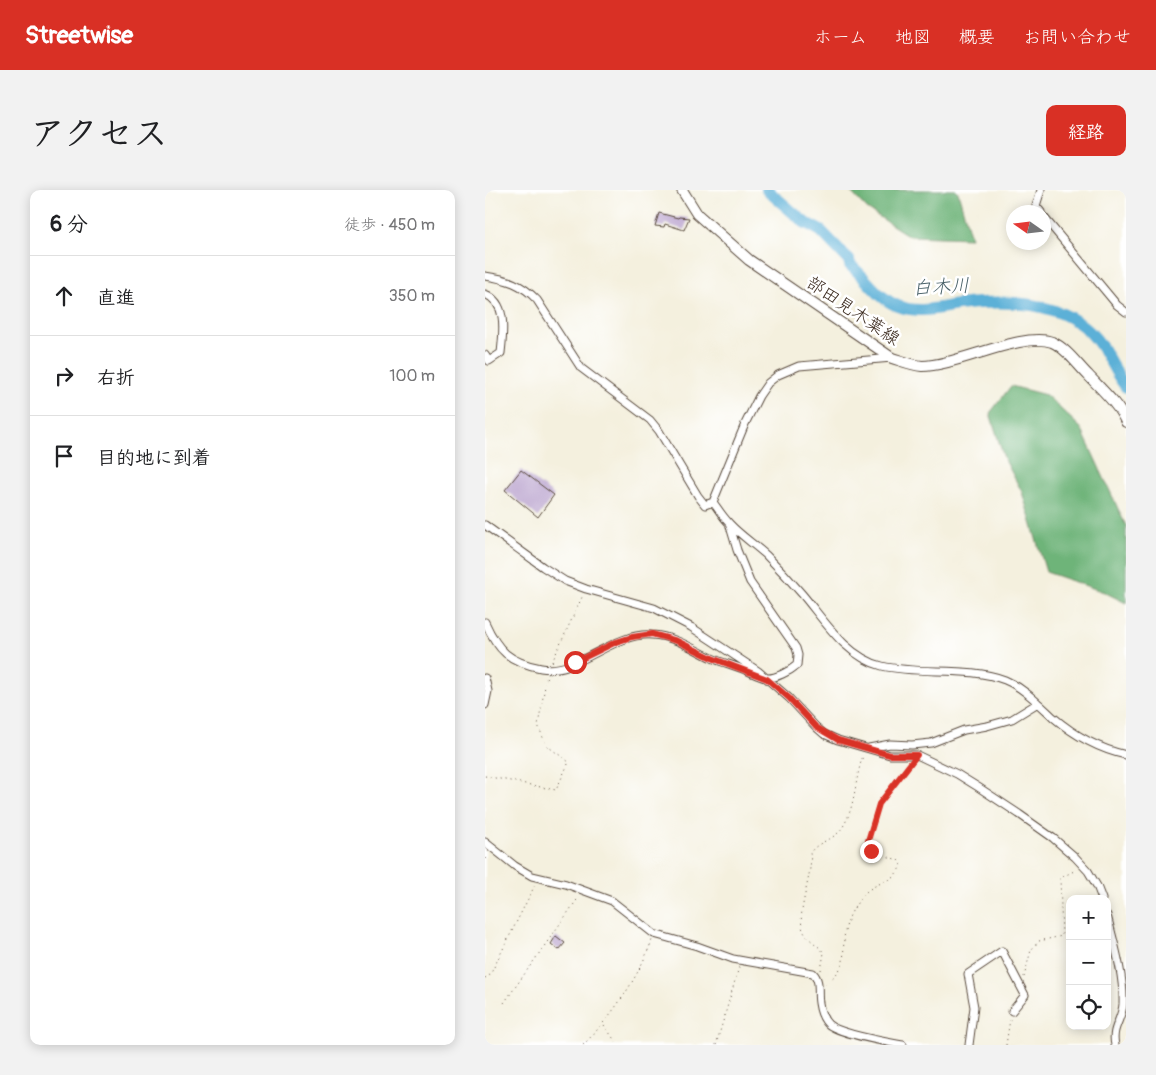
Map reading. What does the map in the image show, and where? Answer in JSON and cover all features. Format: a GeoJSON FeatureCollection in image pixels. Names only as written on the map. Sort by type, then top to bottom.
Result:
{"type":"FeatureCollection","features":[{"type":"Feature","properties":{"kind":"main road","name":"部田見木葉線"},"geometry":{"type":"LineString","coordinates":[[682,190],[697,214],[749,260],[893,358],[921,366],[937,364],[1022,342],[1038,340],[1051,342],[1065,350],[1108,396],[1126,422]]}},
{"type":"Feature","properties":{"kind":"street"},"geometry":{"type":"LineString","coordinates":[[1036,205],[1041,190]]}},
{"type":"Feature","properties":{"kind":"street"},"geometry":{"type":"LineString","coordinates":[[1051,226],[1117,305],[1126,312]]}},
{"type":"Feature","properties":{"kind":"street"},"geometry":{"type":"LineString","coordinates":[[485,276],[519,284],[530,292],[581,368],[650,420],[659,430],[705,505],[713,502],[745,424],[759,396],[768,383],[778,375],[799,366],[893,358]]}},
{"type":"Feature","properties":{"kind":"street"},"geometry":{"type":"LineString","coordinates":[[485,294],[491,296],[499,304],[503,339],[501,353],[489,361],[485,355]]}},
{"type":"Feature","properties":{"kind":"street"},"geometry":{"type":"LineString","coordinates":[[713,502],[729,523],[765,554],[847,647],[869,662],[917,671],[963,673],[1005,680],[1090,742],[1126,756]]}},
{"type":"Feature","properties":{"kind":"street"},"geometry":{"type":"LineString","coordinates":[[485,622],[501,649],[509,656],[518,662],[542,668],[555,669],[569,666],[616,642],[652,634],[677,641],[712,658],[767,679],[788,673],[797,665],[798,655],[796,648],[750,582],[737,550],[729,523]]}},
{"type":"Feature","properties":{"kind":"street"},"geometry":{"type":"LineString","coordinates":[[485,525],[543,567],[565,580],[586,589],[654,608],[675,618],[728,650],[789,698],[824,734],[866,750],[890,755],[917,755],[957,774],[1053,838],[1084,866],[1100,895]]}},
{"type":"Feature","properties":{"kind":"street"},"geometry":{"type":"LineString","coordinates":[[485,678],[488,690],[485,705]]}},
{"type":"Feature","properties":{"kind":"street"},"geometry":{"type":"LineString","coordinates":[[866,750],[890,744],[911,745],[931,743],[964,730],[987,726],[1012,718],[1038,703]]}},
{"type":"Feature","properties":{"kind":"street"},"geometry":{"type":"LineString","coordinates":[[485,842],[519,869],[532,876],[566,884],[618,905],[654,934],[697,946],[723,956],[807,971],[816,976],[818,981],[821,1013],[827,1023],[839,1030],[903,1045]]}},
{"type":"Feature","properties":{"kind":"street"},"geometry":{"type":"LineString","coordinates":[[1111,934],[1120,976],[1123,1003],[1121,1015],[1114,1030],[1115,1045]]}},
{"type":"Feature","properties":{"kind":"street"},"geometry":{"type":"LineString","coordinates":[[969,1045],[973,1007],[968,974],[1001,951],[1025,995],[1012,1011]]}},
{"type":"Feature","properties":{"kind":"path"},"geometry":{"type":"LineString","coordinates":[[551,664],[586,589]]}},
{"type":"Feature","properties":{"kind":"path"},"geometry":{"type":"LineString","coordinates":[[485,776],[556,790],[569,762],[546,745],[538,725],[547,673]]}},
{"type":"Feature","properties":{"kind":"path"},"geometry":{"type":"LineString","coordinates":[[816,976],[821,971],[824,953],[808,938],[802,927],[808,875],[812,861],[810,853],[817,845],[833,836],[843,825],[849,813],[862,758],[866,750]]}},
{"type":"Feature","properties":{"kind":"path"},"geometry":{"type":"LineString","coordinates":[[818,989],[836,976],[842,967],[846,927],[854,906],[867,891],[895,876],[899,870],[901,864],[898,860],[871,851],[868,849],[867,844],[879,804],[917,755]]}},
{"type":"Feature","properties":{"kind":"path"},"geometry":{"type":"LineString","coordinates":[[1021,988],[1031,950],[1039,940],[1062,936],[1060,878],[1084,866]]}},
{"type":"Feature","properties":{"kind":"path"},"geometry":{"type":"LineString","coordinates":[[485,978],[489,975],[538,877]]}},
{"type":"Feature","properties":{"kind":"path"},"geometry":{"type":"LineString","coordinates":[[504,1003],[583,890]]}},
{"type":"Feature","properties":{"kind":"path"},"geometry":{"type":"LineString","coordinates":[[583,1045],[603,1024],[645,960],[654,934]]}},
{"type":"Feature","properties":{"kind":"path"},"geometry":{"type":"LineString","coordinates":[[716,1045],[741,960]]}},
{"type":"Feature","properties":{"kind":"path"},"geometry":{"type":"LineString","coordinates":[[1005,1045],[1012,1011]]}},
{"type":"Feature","properties":{"kind":"path"},"geometry":{"type":"LineString","coordinates":[[603,1024],[618,1045]]}},
{"type":"Feature","properties":{"kind":"green space"},"geometry":{"type":"Polygon","coordinates":[[[849,190],[956,190],[971,238],[909,236],[867,209],[849,190]]]}},
{"type":"Feature","properties":{"kind":"green space"},"geometry":{"type":"Polygon","coordinates":[[[1011,386],[1046,395],[1081,428],[1126,526],[1126,603],[1104,592],[1046,572],[1022,492],[1004,458],[990,413],[1011,386]]]}},
{"type":"Feature","properties":{"kind":"building"},"geometry":{"type":"Polygon","coordinates":[[[659,213],[678,218],[689,218],[684,230],[665,224],[664,227],[655,226],[659,213]]]}},
{"type":"Feature","properties":{"kind":"building"},"geometry":{"type":"Polygon","coordinates":[[[521,470],[554,495],[538,517],[505,490],[521,470]]]}},
{"type":"Feature","properties":{"kind":"building"},"geometry":{"type":"Polygon","coordinates":[[[556,936],[565,943],[559,950],[551,944],[556,936]]]}},
{"type":"Feature","properties":{"kind":"waterway","name":"白木川"},"geometry":{"type":"LineString","coordinates":[[767,190],[804,222],[821,231],[849,260],[850,265],[878,293],[898,306],[921,310],[976,303],[1013,303],[1050,309],[1067,316],[1083,326],[1096,339],[1126,387]]}},
{"type":"Feature","properties":{"kind":"route"},"geometry":{"type":"LineString","coordinates":[[575,662],[616,642],[652,634],[677,641],[712,658],[767,679],[789,698],[824,734],[890,755],[917,755],[879,804],[877,816],[867,844],[868,849],[871,851]]}}]}
